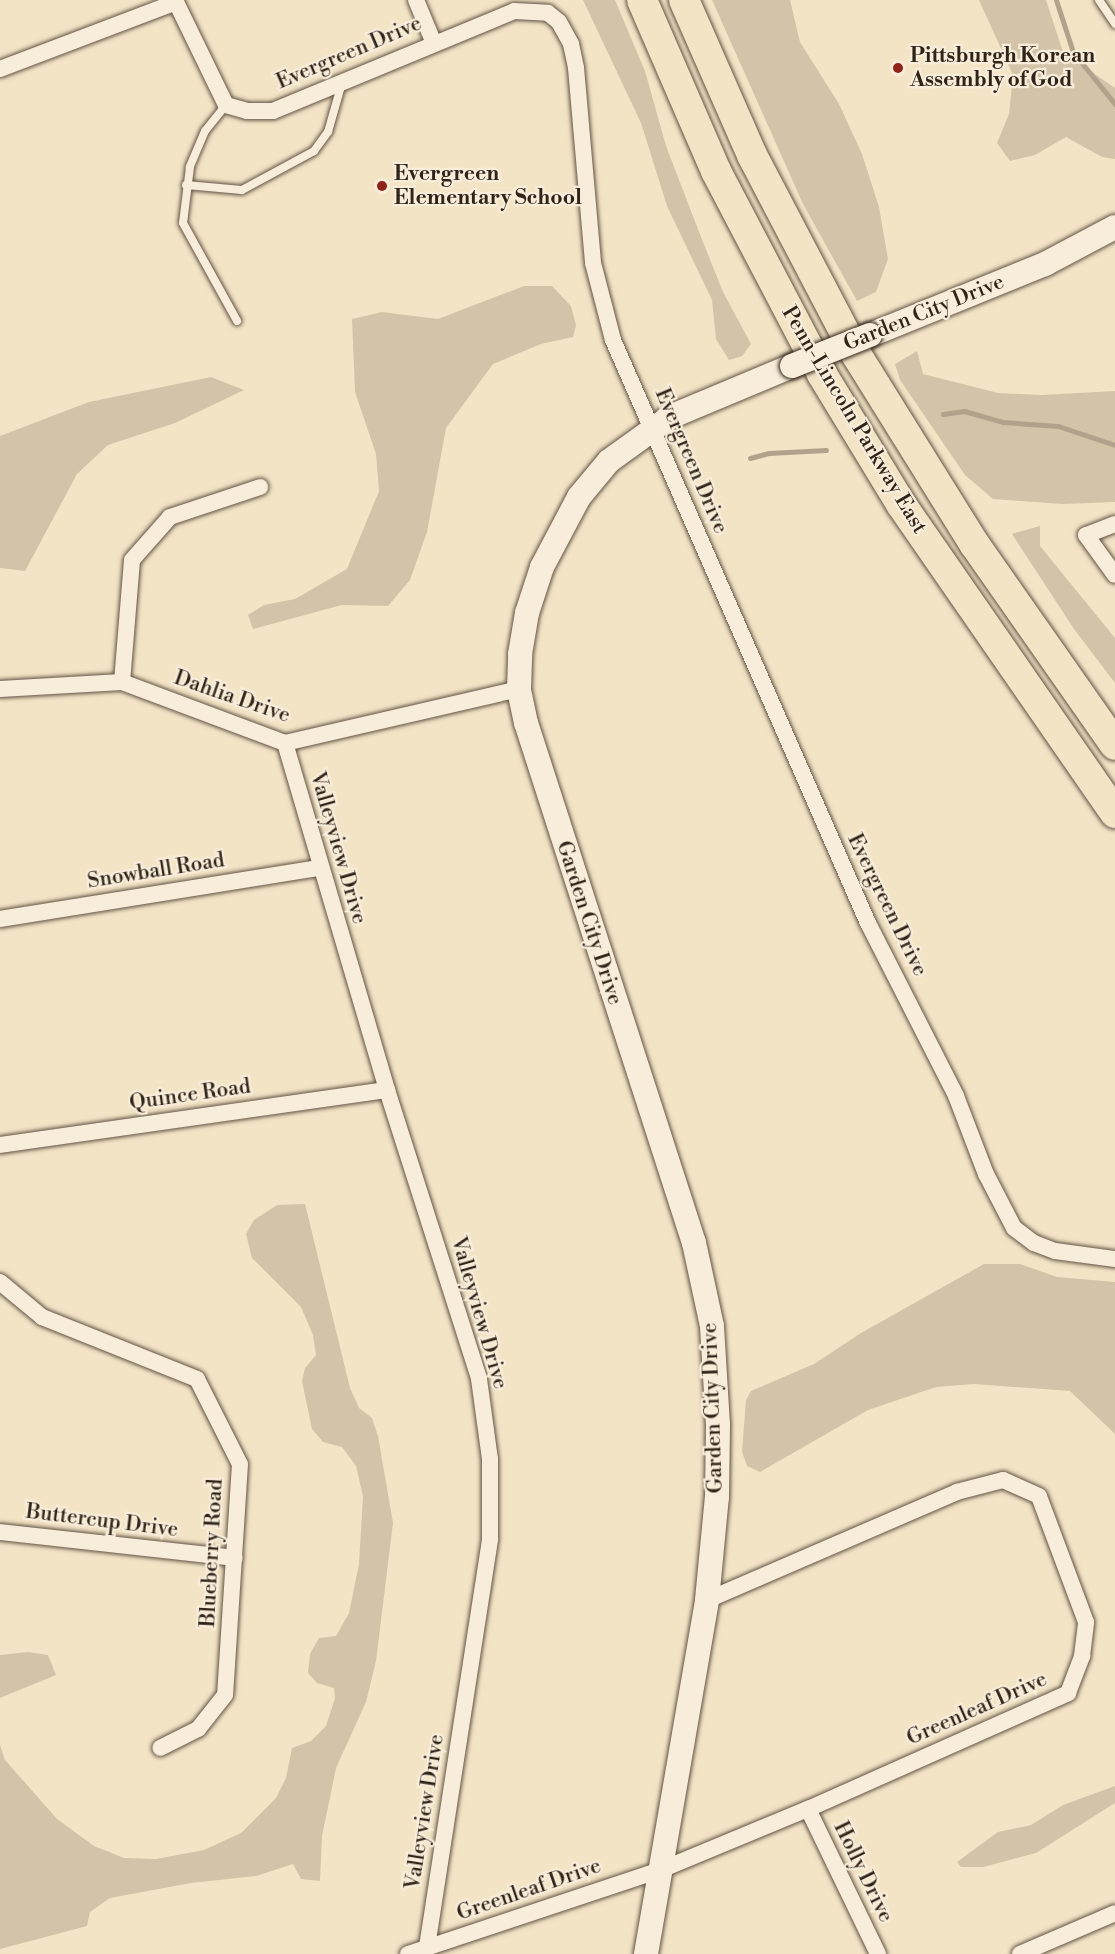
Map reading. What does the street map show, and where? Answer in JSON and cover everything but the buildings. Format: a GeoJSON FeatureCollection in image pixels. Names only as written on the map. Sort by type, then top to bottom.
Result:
{"type":"FeatureCollection","features":[{"type":"Feature","properties":{"kind":"highway","name":"Penn-Lincoln Parkway East"},"geometry":{"type":"LineString","coordinates":[[642,0],[721,181],[822,374],[931,549],[1115,813]]}},
{"type":"Feature","properties":{"kind":"highway","name":"Penn-Lincoln Parkway East"},"geometry":{"type":"LineString","coordinates":[[684,0],[761,174],[856,354],[969,536],[1115,745]]}},
{"type":"Feature","properties":{"kind":"street"},"geometry":{"type":"LineString","coordinates":[[416,0],[433,41]]}},
{"type":"Feature","properties":{"kind":"street"},"geometry":{"type":"LineString","coordinates":[[0,69],[175,1],[226,105]]}},
{"type":"Feature","properties":{"kind":"street","name":"Evergreen Drive"},"geometry":{"type":"LineString","coordinates":[[226,105],[247,111],[273,111],[433,41],[514,11],[548,13],[559,22],[571,44],[576,68],[593,263],[600,299],[652,427],[868,923],[956,1096],[1000,1207],[1014,1228],[1034,1243],[1055,1251],[1115,1259]]}},
{"type":"Feature","properties":{"kind":"street","name":"Garden City Drive"},"geometry":{"type":"LineString","coordinates":[[646,1954],[658,1870],[707,1600],[717,1497],[718,1425],[706,1285],[540,770],[519,689],[520,654],[527,613],[561,527],[579,497],[609,461],[652,427],[689,408],[1045,264],[1115,227]]}},
{"type":"Feature","properties":{"kind":"street"},"geometry":{"type":"LineString","coordinates":[[122,682],[132,560],[170,518],[261,487]]}},
{"type":"Feature","properties":{"kind":"street"},"geometry":{"type":"LineString","coordinates":[[1115,525],[1086,535],[1115,575]]}},
{"type":"Feature","properties":{"kind":"street","name":"Dahlia Drive"},"geometry":{"type":"LineString","coordinates":[[0,689],[122,682],[285,743],[519,689]]}},
{"type":"Feature","properties":{"kind":"street","name":"Valleyview Drive"},"geometry":{"type":"LineString","coordinates":[[285,743],[319,868],[478,1378],[490,1459],[490,1540],[427,1948]]}},
{"type":"Feature","properties":{"kind":"street","name":"Snowball Road"},"geometry":{"type":"LineString","coordinates":[[0,919],[319,868]]}},
{"type":"Feature","properties":{"kind":"street","name":"Quince Road"},"geometry":{"type":"LineString","coordinates":[[0,1145],[387,1090]]}},
{"type":"Feature","properties":{"kind":"street","name":"Blueberry Road"},"geometry":{"type":"LineString","coordinates":[[0,1282],[42,1317],[197,1379],[240,1464],[225,1695],[198,1729],[160,1748]]}},
{"type":"Feature","properties":{"kind":"street","name":"Greenleaf Drive"},"geometry":{"type":"LineString","coordinates":[[408,1954],[658,1870],[808,1809],[1068,1693],[1082,1656],[1086,1622],[1039,1496],[1003,1480],[957,1492],[707,1600]]}},
{"type":"Feature","properties":{"kind":"street","name":"Buttercup Drive"},"geometry":{"type":"LineString","coordinates":[[0,1532],[235,1558]]}},
{"type":"Feature","properties":{"kind":"street","name":"Holly Drive"},"geometry":{"type":"LineString","coordinates":[[808,1809],[878,1954]]}},
{"type":"Feature","properties":{"kind":"street"},"geometry":{"type":"LineString","coordinates":[[1020,1954],[1115,1913]]}},
{"type":"Feature","properties":{"kind":"lane"},"geometry":{"type":"LineString","coordinates":[[1098,0],[1115,24]]}},
{"type":"Feature","properties":{"kind":"lane"},"geometry":{"type":"LineString","coordinates":[[186,185],[242,190],[314,151],[328,132],[343,80]]}},
{"type":"Feature","properties":{"kind":"lane"},"geometry":{"type":"LineString","coordinates":[[226,105],[201,138],[186,185],[183,223],[237,321]]}},
{"type":"Feature","properties":{"kind":"shaded area"},"geometry":{"type":"Polygon","coordinates":[[[583,0],[615,0],[645,71],[666,146],[701,237],[723,292],[751,344],[742,356],[729,360],[716,339],[712,300],[667,206],[641,123],[583,0]]]}},
{"type":"Feature","properties":{"kind":"shaded area"},"geometry":{"type":"Polygon","coordinates":[[[712,0],[790,0],[800,42],[839,104],[862,154],[879,207],[888,259],[876,292],[857,301],[803,204],[712,0]]]}},
{"type":"Feature","properties":{"kind":"shaded area"},"geometry":{"type":"Polygon","coordinates":[[[979,0],[1046,0],[1063,52],[1115,88],[1115,159],[1102,157],[1066,137],[1035,155],[1010,161],[997,143],[1009,114],[1013,75],[979,0]]]}},
{"type":"Feature","properties":{"kind":"shaded area"},"geometry":{"type":"Polygon","coordinates":[[[524,286],[552,286],[571,306],[576,325],[573,337],[541,344],[493,364],[446,428],[427,532],[410,580],[388,606],[342,605],[253,629],[248,615],[264,605],[295,599],[347,569],[379,491],[376,454],[355,392],[352,319],[382,312],[438,319],[524,286]]]}},
{"type":"Feature","properties":{"kind":"shaded area"},"geometry":{"type":"Polygon","coordinates":[[[917,351],[923,374],[998,393],[1042,395],[1115,391],[1115,502],[1063,504],[993,499],[965,475],[900,380],[895,364],[917,351]]]}},
{"type":"Feature","properties":{"kind":"shaded area"},"geometry":{"type":"Polygon","coordinates":[[[211,377],[244,390],[175,423],[108,445],[77,474],[25,571],[0,568],[0,436],[89,402],[211,377]]]}},
{"type":"Feature","properties":{"kind":"shaded area"},"geometry":{"type":"Polygon","coordinates":[[[1040,526],[1040,546],[1115,638],[1115,683],[1074,629],[1012,534],[1040,526]]]}},
{"type":"Feature","properties":{"kind":"shaded area"},"geometry":{"type":"Polygon","coordinates":[[[305,1204],[350,1388],[359,1408],[372,1418],[378,1436],[393,1523],[376,1661],[366,1702],[336,1768],[322,1836],[320,1881],[301,1879],[293,1864],[256,1876],[191,1883],[110,1898],[90,1912],[87,1926],[0,1949],[0,1745],[5,1760],[57,1819],[94,1846],[124,1858],[156,1859],[204,1850],[241,1833],[276,1798],[286,1778],[292,1748],[311,1741],[326,1726],[335,1698],[334,1688],[317,1683],[308,1673],[310,1654],[319,1638],[336,1636],[349,1613],[359,1564],[363,1496],[356,1466],[342,1447],[323,1442],[312,1429],[302,1381],[305,1368],[316,1355],[313,1335],[301,1307],[252,1258],[246,1234],[254,1220],[277,1205],[305,1204]]]}},
{"type":"Feature","properties":{"kind":"shaded area"},"geometry":{"type":"Polygon","coordinates":[[[984,1264],[1020,1264],[1057,1277],[1115,1282],[1115,1434],[1070,1391],[974,1384],[936,1387],[868,1410],[760,1472],[747,1466],[742,1452],[746,1400],[751,1391],[814,1364],[861,1333],[984,1264]]]}},
{"type":"Feature","properties":{"kind":"shaded area"},"geometry":{"type":"Polygon","coordinates":[[[28,1652],[48,1655],[56,1675],[0,1698],[0,1655],[28,1652]]]}},
{"type":"Feature","properties":{"kind":"shaded area"},"geometry":{"type":"Polygon","coordinates":[[[1115,1786],[1115,1803],[1036,1853],[983,1867],[961,1867],[957,1862],[998,1832],[1031,1825],[1063,1805],[1115,1786]]]}},
{"type":"Feature","properties":{"kind":"waterway"},"geometry":{"type":"LineString","coordinates":[[1056,0],[1073,52],[1115,104]]}},
{"type":"Feature","properties":{"kind":"waterway"},"geometry":{"type":"LineString","coordinates":[[943,414],[964,411],[1003,422],[1058,426],[1115,445]]}},
{"type":"Feature","properties":{"kind":"waterway"},"geometry":{"type":"LineString","coordinates":[[750,458],[769,453],[826,450]]}},
{"type":"Feature","properties":{"kind":"place","name":"Pittsburgh Korean Assembly of God"},"geometry":{"type":"Point","coordinates":[898,68]}},
{"type":"Feature","properties":{"kind":"place","name":"Evergreen Elementary School"},"geometry":{"type":"Point","coordinates":[382,186]}}]}
